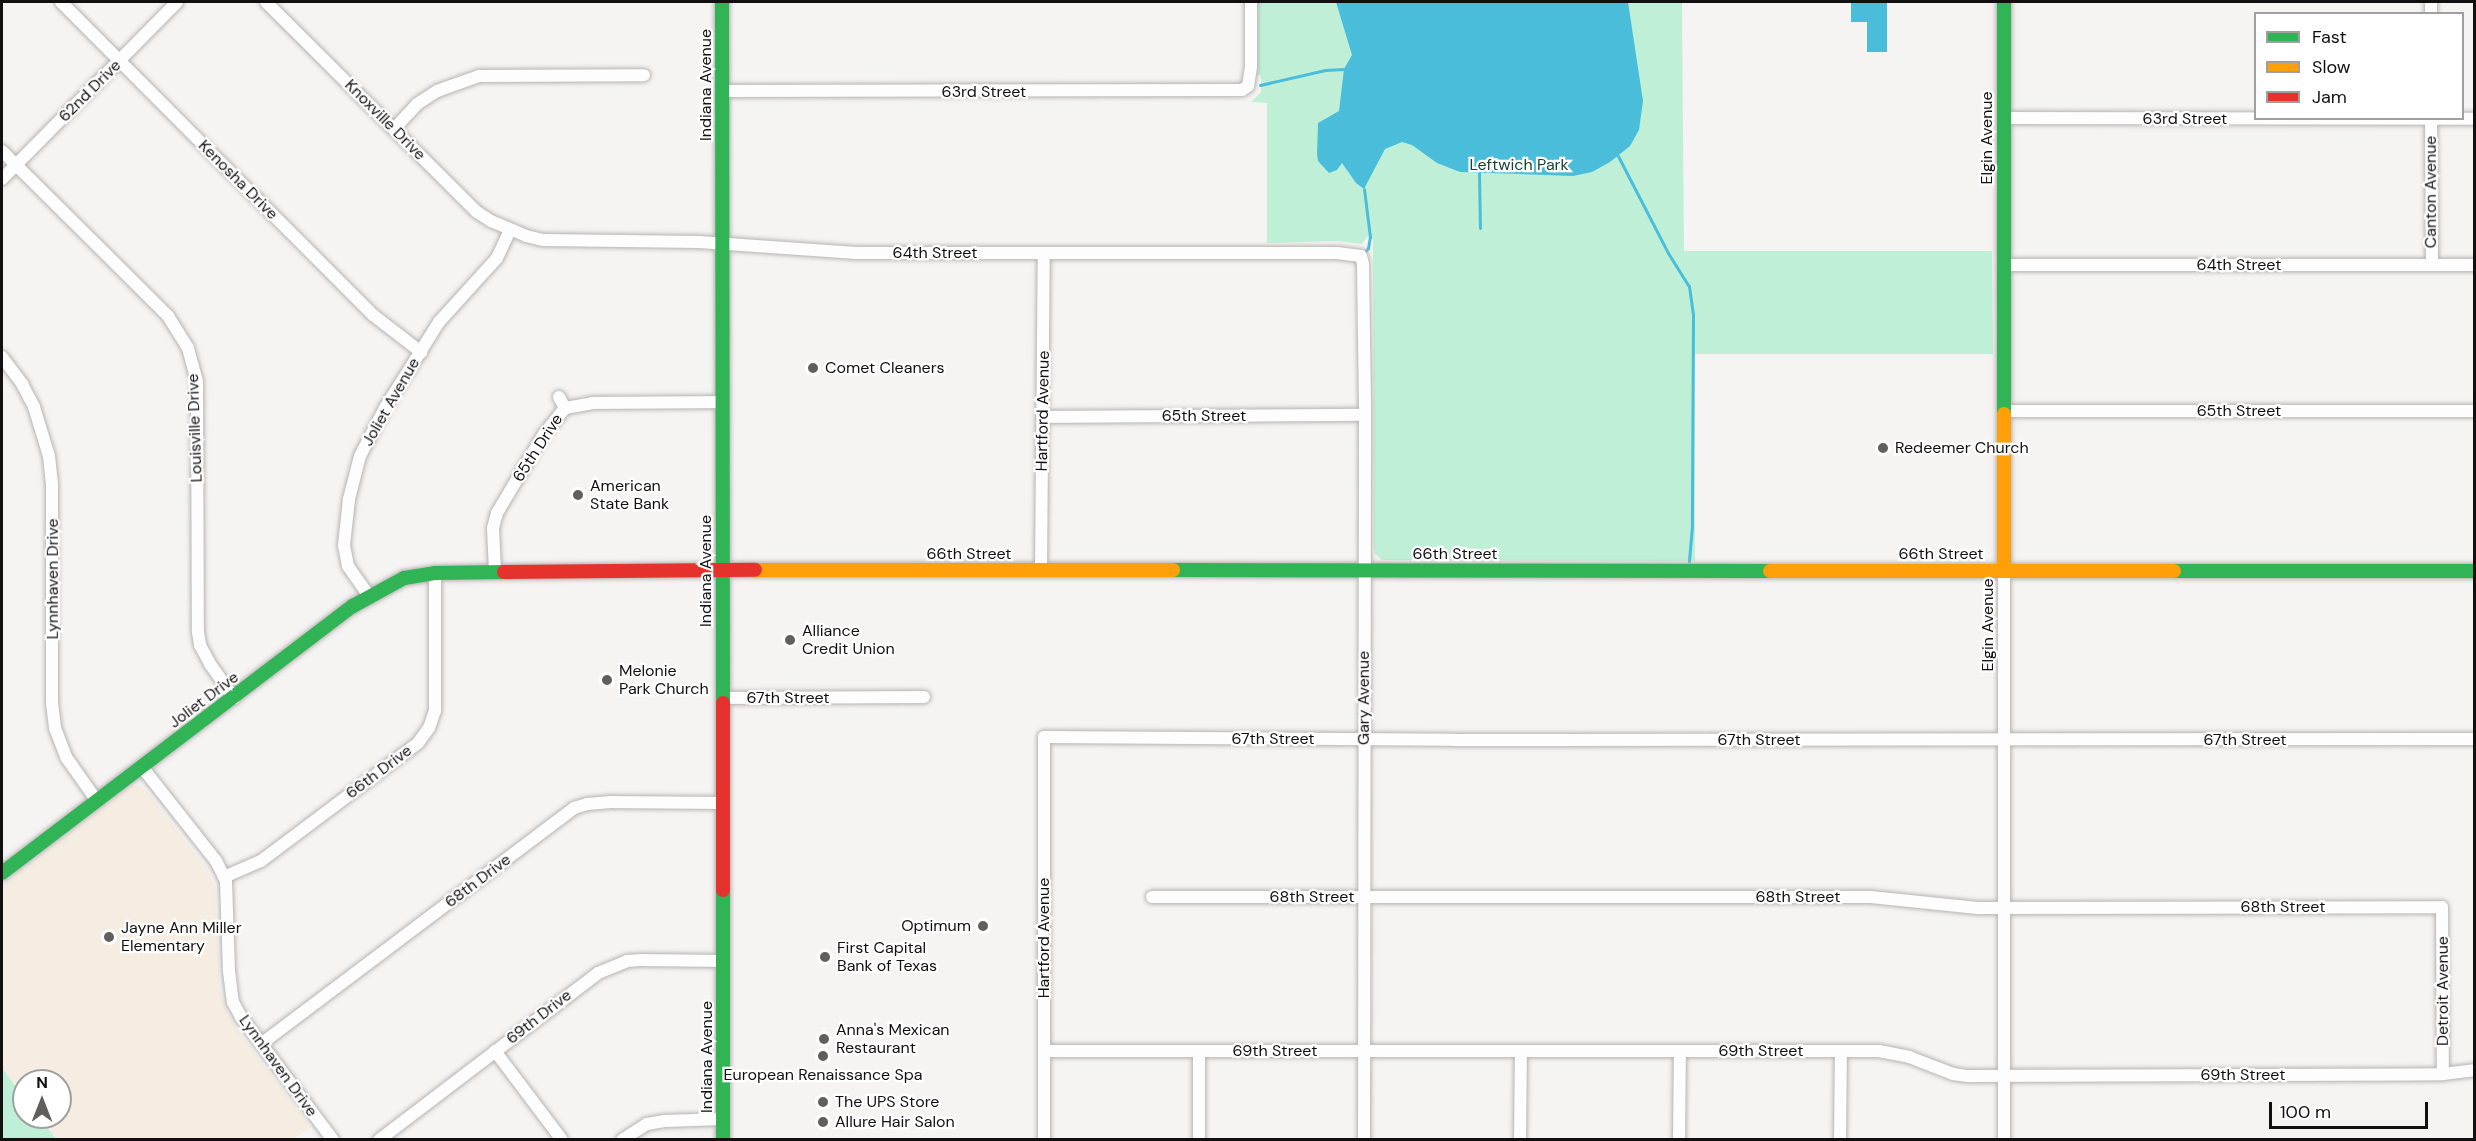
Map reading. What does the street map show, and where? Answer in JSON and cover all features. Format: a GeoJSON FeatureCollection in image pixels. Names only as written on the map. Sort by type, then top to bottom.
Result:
{"type":"FeatureCollection","features":[{"type":"Feature","properties":{"kind":"street","name":"Kenosha Drive"},"geometry":{"type":"LineString","coordinates":[[61,2],[372,315],[421,352]]}},
{"type":"Feature","properties":{"kind":"street","name":"62nd Drive"},"geometry":{"type":"LineString","coordinates":[[2,179],[177,2]]}},
{"type":"Feature","properties":{"kind":"street","name":"Knoxville Drive"},"geometry":{"type":"LineString","coordinates":[[266,2],[477,212],[510,230]]}},
{"type":"Feature","properties":{"kind":"street","name":"Indiana Avenue"},"geometry":{"type":"LineString","coordinates":[[722,2],[723,1140]]}},
{"type":"Feature","properties":{"kind":"street","name":"63rd Street"},"geometry":{"type":"LineString","coordinates":[[723,91],[1219,92],[1245,88],[1248,86],[1251,66],[1251,2]]}},
{"type":"Feature","properties":{"kind":"street","name":"Elgin Avenue"},"geometry":{"type":"LineString","coordinates":[[2004,2],[2004,1140]]}},
{"type":"Feature","properties":{"kind":"street"},"geometry":{"type":"LineString","coordinates":[[394,129],[417,104],[437,91],[478,76],[644,75]]}},
{"type":"Feature","properties":{"kind":"street","name":"63rd Street"},"geometry":{"type":"LineString","coordinates":[[2004,118],[2254,119]]}},
{"type":"Feature","properties":{"kind":"street","name":"Canton Avenue"},"geometry":{"type":"LineString","coordinates":[[2431,120],[2432,265]]}},
{"type":"Feature","properties":{"kind":"street","name":"Louisville Drive"},"geometry":{"type":"LineString","coordinates":[[2,151],[168,316],[188,348],[197,382],[197,627],[200,645],[210,664],[234,698]]}},
{"type":"Feature","properties":{"kind":"street","name":"Joliet Avenue"},"geometry":{"type":"LineString","coordinates":[[369,596],[348,566],[345,556],[345,519],[360,456],[421,352],[453,305],[497,258],[510,230]]}},
{"type":"Feature","properties":{"kind":"street","name":"64th Street"},"geometry":{"type":"LineString","coordinates":[[510,230],[544,240],[723,244],[857,253],[1337,253],[1361,256]]}},
{"type":"Feature","properties":{"kind":"street","name":"Hartford Avenue"},"geometry":{"type":"LineString","coordinates":[[1041,570],[1044,253]]}},
{"type":"Feature","properties":{"kind":"street","name":"Gary Avenue"},"geometry":{"type":"LineString","coordinates":[[1361,256],[1365,415],[1364,1140]]}},
{"type":"Feature","properties":{"kind":"street","name":"64th Street"},"geometry":{"type":"LineString","coordinates":[[2004,265],[2475,265]]}},
{"type":"Feature","properties":{"kind":"street","name":"Lynnhaven Drive"},"geometry":{"type":"LineString","coordinates":[[2,357],[22,384],[34,407],[49,456],[52,484],[52,703],[55,728],[66,757],[97,801]]}},
{"type":"Feature","properties":{"kind":"street","name":"65th Drive"},"geometry":{"type":"LineString","coordinates":[[495,571],[493,528],[497,513],[562,402],[723,402]]}},
{"type":"Feature","properties":{"kind":"street","name":"65th Street"},"geometry":{"type":"LineString","coordinates":[[2004,411],[2475,411]]}},
{"type":"Feature","properties":{"kind":"street","name":"65th Street"},"geometry":{"type":"LineString","coordinates":[[1043,417],[1365,415]]}},
{"type":"Feature","properties":{"kind":"street","name":"66th Street"},"geometry":{"type":"LineString","coordinates":[[435,573],[1041,570],[2475,571]]}},
{"type":"Feature","properties":{"kind":"street","name":"Joliet Drive"},"geometry":{"type":"LineString","coordinates":[[2,873],[369,596],[404,578],[435,573]]}},
{"type":"Feature","properties":{"kind":"street","name":"66th Drive"},"geometry":{"type":"LineString","coordinates":[[224,877],[261,861],[418,743],[429,728],[435,711],[435,573]]}},
{"type":"Feature","properties":{"kind":"street","name":"67th Street"},"geometry":{"type":"LineString","coordinates":[[723,698],[924,697]]}},
{"type":"Feature","properties":{"kind":"street","name":"Hartford Avenue"},"geometry":{"type":"LineString","coordinates":[[1044,737],[1044,1140]]}},
{"type":"Feature","properties":{"kind":"street","name":"67th Street"},"geometry":{"type":"LineString","coordinates":[[1044,737],[1364,740],[2475,739]]}},
{"type":"Feature","properties":{"kind":"street","name":"Lynnhaven Drive"},"geometry":{"type":"LineString","coordinates":[[142,767],[216,861],[224,877],[229,904],[229,971],[233,1002],[261,1044],[333,1140]]}},
{"type":"Feature","properties":{"kind":"street","name":"68th Drive"},"geometry":{"type":"LineString","coordinates":[[261,1044],[574,808],[587,804],[612,802],[723,803]]}},
{"type":"Feature","properties":{"kind":"street","name":"68th Street"},"geometry":{"type":"LineString","coordinates":[[1152,897],[1871,897],[1958,907],[2004,908],[2442,907]]}},
{"type":"Feature","properties":{"kind":"street","name":"Detroit Avenue"},"geometry":{"type":"LineString","coordinates":[[2442,907],[2444,1074]]}},
{"type":"Feature","properties":{"kind":"street","name":"69th Drive"},"geometry":{"type":"LineString","coordinates":[[379,1140],[598,972],[612,966],[643,960],[723,961]]}},
{"type":"Feature","properties":{"kind":"street"},"geometry":{"type":"LineString","coordinates":[[495,1051],[562,1140]]}},
{"type":"Feature","properties":{"kind":"street","name":"69th Street"},"geometry":{"type":"LineString","coordinates":[[1044,1051],[1888,1052],[1953,1074],[2005,1076],[2444,1074],[2475,1070]]}},
{"type":"Feature","properties":{"kind":"street"},"geometry":{"type":"LineString","coordinates":[[1199,1051],[1199,1140]]}},
{"type":"Feature","properties":{"kind":"street"},"geometry":{"type":"LineString","coordinates":[[1520,1140],[1521,1051]]}},
{"type":"Feature","properties":{"kind":"street"},"geometry":{"type":"LineString","coordinates":[[1679,1140],[1680,1051]]}},
{"type":"Feature","properties":{"kind":"street"},"geometry":{"type":"LineString","coordinates":[[1840,1051],[1840,1140]]}},
{"type":"Feature","properties":{"kind":"street"},"geometry":{"type":"LineString","coordinates":[[621,1140],[646,1124],[664,1121],[723,1119]]}},
{"type":"Feature","properties":{"kind":"shaded area","name":"Jayne Ann Miller Elementary"},"geometry":{"type":"Polygon","coordinates":[[[138,785],[145,789],[207,869],[215,886],[220,991],[226,1009],[238,1031],[311,1127],[292,1140],[56,1139],[48,1129],[72,1129],[72,1069],[12,1069],[12,1081],[2,1068],[2,884],[132,786],[138,785]]]}},
{"type":"Feature","properties":{"kind":"green space","name":"Leftwich Park"},"geometry":{"type":"Polygon","coordinates":[[[1257,2],[1682,2],[1684,251],[1992,251],[1993,354],[1695,354],[1695,561],[1382,560],[1375,554],[1374,549],[1373,239],[1367,237],[1362,244],[1337,241],[1267,243],[1267,103],[1251,102],[1261,92],[1261,75],[1257,75],[1257,2]]]}},
{"type":"Feature","properties":{"kind":"green space"},"geometry":{"type":"Polygon","coordinates":[[[2,1068],[12,1081],[12,1129],[48,1129],[56,1139],[2,1139],[2,1068]]]}},
{"type":"Feature","properties":{"kind":"water"},"geometry":{"type":"Polygon","coordinates":[[[1336,2],[1628,2],[1643,101],[1639,130],[1630,146],[1610,162],[1592,172],[1573,176],[1460,172],[1437,163],[1412,145],[1402,142],[1385,149],[1364,189],[1356,183],[1342,163],[1337,170],[1329,173],[1318,161],[1318,123],[1339,111],[1344,69],[1352,55],[1336,2]]]}},
{"type":"Feature","properties":{"kind":"water"},"geometry":{"type":"Polygon","coordinates":[[[1851,2],[1887,2],[1887,52],[1867,52],[1867,22],[1851,22],[1851,2]]]}},
{"type":"Feature","properties":{"kind":"waterway"},"geometry":{"type":"LineString","coordinates":[[1260,85],[1325,70],[1344,69]]}},
{"type":"Feature","properties":{"kind":"waterway"},"geometry":{"type":"LineString","coordinates":[[1618,156],[1668,253],[1689,286],[1693,314],[1692,526],[1689,562]]}},
{"type":"Feature","properties":{"kind":"waterway"},"geometry":{"type":"LineString","coordinates":[[1479,173],[1480,228]]}},
{"type":"Feature","properties":{"kind":"waterway"},"geometry":{"type":"LineString","coordinates":[[1363,254],[1368,248],[1370,237],[1364,189]]}},
{"type":"Feature","properties":{"kind":"traffic: fast"},"geometry":{"type":"LineString","coordinates":[[722,2],[723,703]]}},
{"type":"Feature","properties":{"kind":"traffic: fast"},"geometry":{"type":"LineString","coordinates":[[2004,2],[2004,414]]}},
{"type":"Feature","properties":{"kind":"traffic: fast"},"geometry":{"type":"LineString","coordinates":[[1173,570],[1770,571]]}},
{"type":"Feature","properties":{"kind":"traffic: fast"},"geometry":{"type":"LineString","coordinates":[[2174,571],[2474,571]]}},
{"type":"Feature","properties":{"kind":"traffic: fast"},"geometry":{"type":"LineString","coordinates":[[2,873],[353,606],[404,578],[435,573],[504,572]]}},
{"type":"Feature","properties":{"kind":"traffic: fast"},"geometry":{"type":"LineString","coordinates":[[723,890],[723,1140]]}},
{"type":"Feature","properties":{"kind":"traffic: slow"},"geometry":{"type":"LineString","coordinates":[[2004,414],[2004,571]]}},
{"type":"Feature","properties":{"kind":"traffic: slow"},"geometry":{"type":"LineString","coordinates":[[755,570],[1173,570]]}},
{"type":"Feature","properties":{"kind":"traffic: slow"},"geometry":{"type":"LineString","coordinates":[[1770,571],[2174,571]]}},
{"type":"Feature","properties":{"kind":"traffic: jam"},"geometry":{"type":"LineString","coordinates":[[504,572],[755,570]]}},
{"type":"Feature","properties":{"kind":"traffic: jam"},"geometry":{"type":"LineString","coordinates":[[723,703],[723,890]]}},
{"type":"Feature","properties":{"kind":"place","name":"Comet Cleaners"},"geometry":{"type":"Point","coordinates":[813,368]}},
{"type":"Feature","properties":{"kind":"place","name":"Redeemer Church"},"geometry":{"type":"Point","coordinates":[1883,448]}},
{"type":"Feature","properties":{"kind":"place","name":"American State Bank"},"geometry":{"type":"Point","coordinates":[578,495]}},
{"type":"Feature","properties":{"kind":"place","name":"Alliance Credit Union"},"geometry":{"type":"Point","coordinates":[790,640]}},
{"type":"Feature","properties":{"kind":"place","name":"Melonie Park Church"},"geometry":{"type":"Point","coordinates":[607,680]}},
{"type":"Feature","properties":{"kind":"place","name":"Optimum"},"geometry":{"type":"Point","coordinates":[983,926]}},
{"type":"Feature","properties":{"kind":"place","name":"Jayne Ann Miller Elementary"},"geometry":{"type":"Point","coordinates":[109,937]}},
{"type":"Feature","properties":{"kind":"place","name":"First Capital Bank of Texas"},"geometry":{"type":"Point","coordinates":[825,957]}},
{"type":"Feature","properties":{"kind":"place","name":"Anna's Mexican Restaurant"},"geometry":{"type":"Point","coordinates":[824,1039]}},
{"type":"Feature","properties":{"kind":"place","name":"European Renaissance Spa"},"geometry":{"type":"Point","coordinates":[823,1056]}},
{"type":"Feature","properties":{"kind":"place","name":"The UPS Store"},"geometry":{"type":"Point","coordinates":[823,1102]}},
{"type":"Feature","properties":{"kind":"place","name":"Allure Hair Salon"},"geometry":{"type":"Point","coordinates":[823,1122]}}]}
